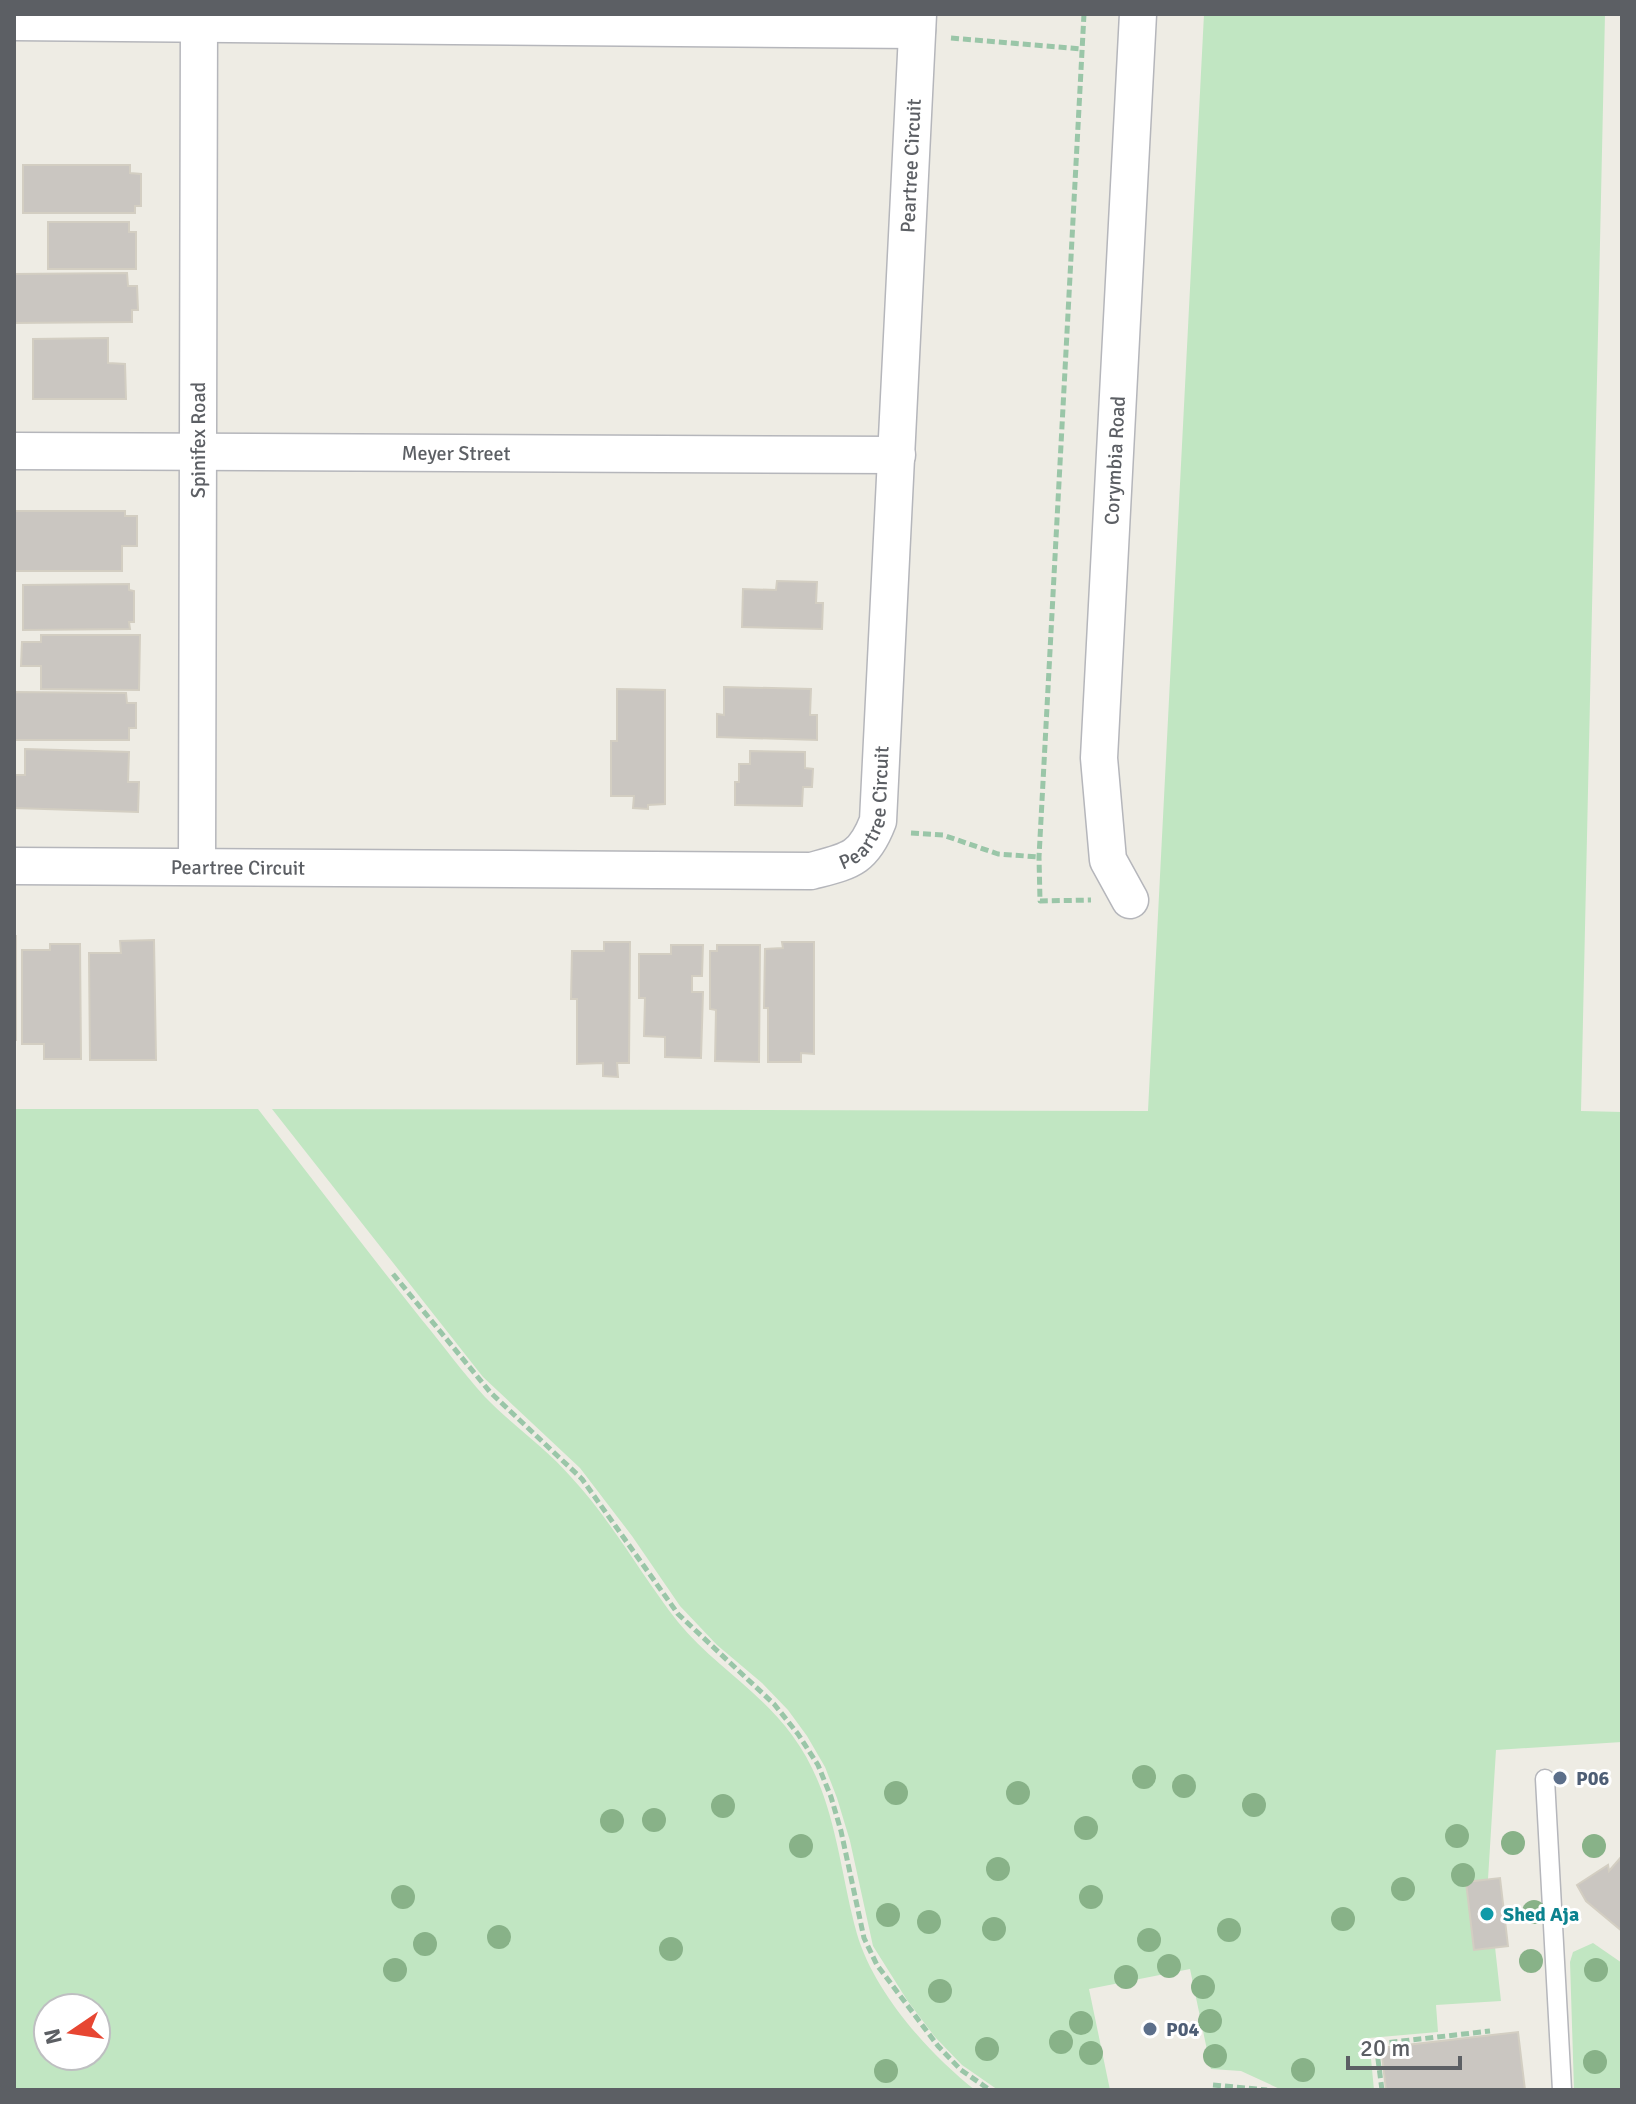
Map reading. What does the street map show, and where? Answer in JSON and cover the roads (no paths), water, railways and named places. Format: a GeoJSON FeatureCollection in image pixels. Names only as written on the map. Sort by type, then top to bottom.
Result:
{"type":"FeatureCollection","features":[{"type":"Feature","properties":{"kind":"street","name":"Corymbia Road"},"geometry":{"type":"LineString","coordinates":[[1130,900],[1108,860],[1099,758],[1138,14]]}},
{"type":"Feature","properties":{"kind":"street"},"geometry":{"type":"LineString","coordinates":[[14,22],[199,19],[918,22]]}},
{"type":"Feature","properties":{"kind":"street","name":"Spinifex Road"},"geometry":{"type":"LineString","coordinates":[[197,866],[199,19]]}},
{"type":"Feature","properties":{"kind":"street","name":"Peartree Circuit"},"geometry":{"type":"LineString","coordinates":[[14,866],[771,872],[811,871],[846,862],[868,845],[878,821],[918,22]]}},
{"type":"Feature","properties":{"kind":"street","name":"Meyer Street"},"geometry":{"type":"LineString","coordinates":[[14,451],[897,455]]}},
{"type":"Feature","properties":{"kind":"lane"},"geometry":{"type":"LineString","coordinates":[[1545,1779],[1562,2090]]}},
{"type":"Feature","properties":{"kind":"place","name":"P06"},"geometry":{"type":"Point","coordinates":[1560,1778]}},
{"type":"Feature","properties":{"kind":"place","name":"Shed Aja"},"geometry":{"type":"Point","coordinates":[1487,1914]}},
{"type":"Feature","properties":{"kind":"place","name":"P04"},"geometry":{"type":"Point","coordinates":[1150,2029]}}]}
